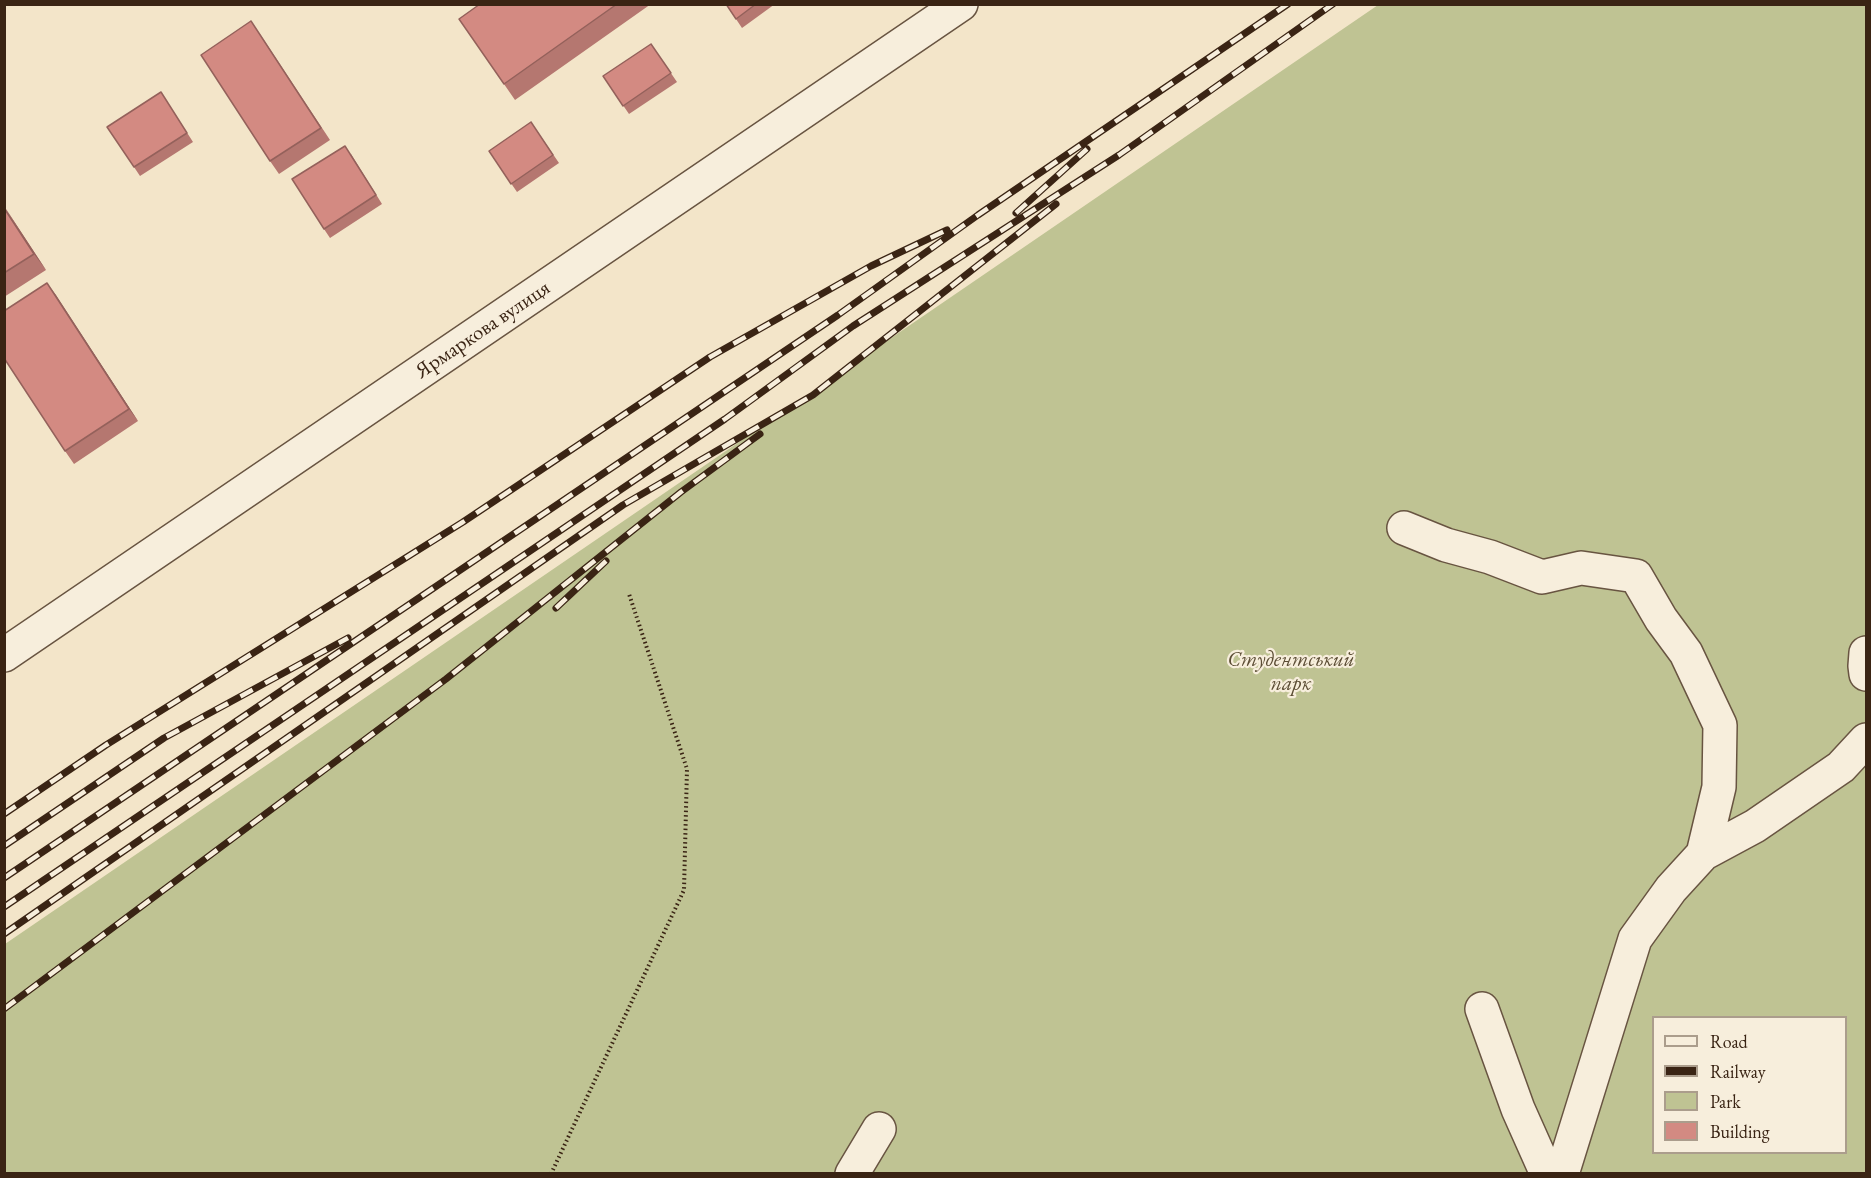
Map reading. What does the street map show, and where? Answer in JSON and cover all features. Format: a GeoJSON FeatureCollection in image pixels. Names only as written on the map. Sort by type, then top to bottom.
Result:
{"type":"FeatureCollection","features":[{"type":"Feature","properties":{"kind":"street","name":"Ярмаркова вулиця"},"geometry":{"type":"LineString","coordinates":[[4,656],[962,4]]}},
{"type":"Feature","properties":{"kind":"street"},"geometry":{"type":"LineString","coordinates":[[1404,528],[1446,545],[1490,557],[1542,577],[1581,568],[1636,576],[1661,619],[1686,653],[1719,725],[1719,787],[1703,854]]}},
{"type":"Feature","properties":{"kind":"street"},"geometry":{"type":"LineString","coordinates":[[1866,653],[1866,674]]}},
{"type":"Feature","properties":{"kind":"street"},"geometry":{"type":"LineString","coordinates":[[1562,1173],[1635,939],[1671,889],[1703,854],[1755,826],[1841,767],[1866,740]]}},
{"type":"Feature","properties":{"kind":"street"},"geometry":{"type":"LineString","coordinates":[[1482,1009],[1518,1109],[1547,1173]]}},
{"type":"Feature","properties":{"kind":"street"},"geometry":{"type":"LineString","coordinates":[[852,1173],[879,1129]]}},
{"type":"Feature","properties":{"kind":"path"},"geometry":{"type":"LineString","coordinates":[[551,1173],[684,890],[687,769],[629,594]]}},
{"type":"Feature","properties":{"kind":"green space","name":"Студентський парк"},"geometry":{"type":"Polygon","coordinates":[[[1378,5],[1866,5],[1866,1173],[5,1174],[5,944],[1378,5]]]}},
{"type":"Feature","properties":{"kind":"building"},"geometry":{"type":"Polygon","coordinates":[[[480,4],[617,4],[504,84],[459,19],[480,4]]]}},
{"type":"Feature","properties":{"kind":"building"},"geometry":{"type":"Polygon","coordinates":[[[726,4],[756,4],[736,19],[726,4]]]}},
{"type":"Feature","properties":{"kind":"building"},"geometry":{"type":"Polygon","coordinates":[[[251,21],[321,128],[270,161],[201,55],[251,21]]]}},
{"type":"Feature","properties":{"kind":"building"},"geometry":{"type":"Polygon","coordinates":[[[651,44],[671,73],[623,106],[603,76],[651,44]]]}},
{"type":"Feature","properties":{"kind":"building"},"geometry":{"type":"Polygon","coordinates":[[[161,92],[187,133],[134,167],[107,127],[161,92]]]}},
{"type":"Feature","properties":{"kind":"building"},"geometry":{"type":"Polygon","coordinates":[[[531,122],[553,155],[511,184],[489,151],[531,122]]]}},
{"type":"Feature","properties":{"kind":"building"},"geometry":{"type":"Polygon","coordinates":[[[345,146],[376,195],[324,229],[292,179],[345,146]]]}},
{"type":"Feature","properties":{"kind":"building"},"geometry":{"type":"Polygon","coordinates":[[[4,208],[34,254],[4,273],[4,208]]]}},
{"type":"Feature","properties":{"kind":"building"},"geometry":{"type":"Polygon","coordinates":[[[47,283],[129,409],[65,451],[4,358],[4,311],[47,283]]]}},
{"type":"Feature","properties":{"kind":"railway"},"geometry":{"type":"LineString","coordinates":[[4,878],[838,315],[978,215],[1288,4]]}},
{"type":"Feature","properties":{"kind":"railway"},"geometry":{"type":"LineString","coordinates":[[4,907],[725,419],[853,326],[1119,155],[1333,4]]}},
{"type":"Feature","properties":{"kind":"railway"},"geometry":{"type":"LineString","coordinates":[[1016,213],[1087,149]]}},
{"type":"Feature","properties":{"kind":"railway"},"geometry":{"type":"LineString","coordinates":[[4,934],[623,505],[813,395],[1056,204]]}},
{"type":"Feature","properties":{"kind":"railway"},"geometry":{"type":"LineString","coordinates":[[4,814],[106,745],[463,522],[710,357],[871,266],[947,230]]}},
{"type":"Feature","properties":{"kind":"railway"},"geometry":{"type":"LineString","coordinates":[[4,1009],[446,679],[681,492],[760,434]]}},
{"type":"Feature","properties":{"kind":"railway"},"geometry":{"type":"LineString","coordinates":[[556,608],[606,561]]}},
{"type":"Feature","properties":{"kind":"railway"},"geometry":{"type":"LineString","coordinates":[[4,846],[164,738],[348,638]]}}]}
